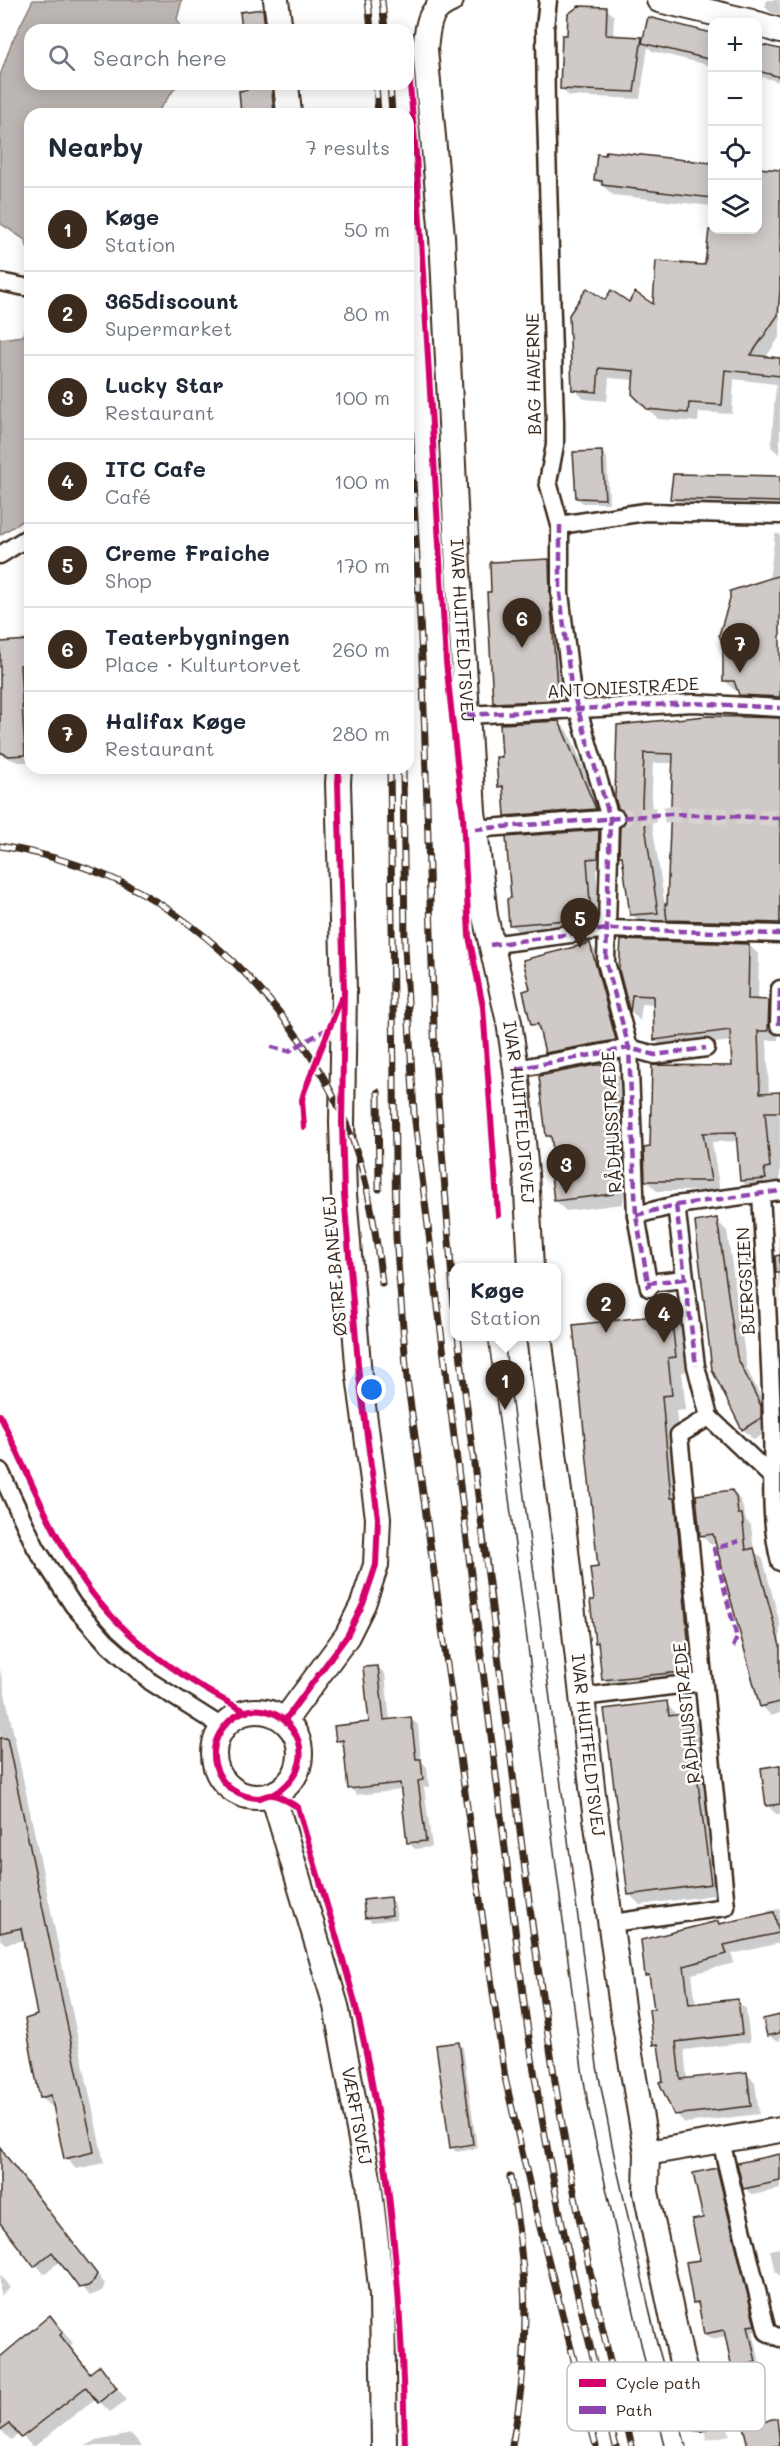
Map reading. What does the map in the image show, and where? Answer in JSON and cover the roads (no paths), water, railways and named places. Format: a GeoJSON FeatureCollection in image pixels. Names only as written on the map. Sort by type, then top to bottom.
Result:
{"type":"FeatureCollection","features":[{"type":"Feature","properties":{"kind":"street"},"geometry":{"type":"LineString","coordinates":[[276,0],[279,24]]}},
{"type":"Feature","properties":{"kind":"street","name":"IVAR HUITFELDTSVEJ"},"geometry":{"type":"LineString","coordinates":[[451,0],[435,8],[430,19],[425,50],[442,236],[475,829],[485,916],[509,1022],[516,1069],[526,1173],[531,1263]]}},
{"type":"Feature","properties":{"kind":"street","name":"BAG HAVERNE"},"geometry":{"type":"LineString","coordinates":[[548,0],[545,27],[546,113],[555,423],[555,445],[548,482],[560,525],[560,593],[572,686],[579,710]]}},
{"type":"Feature","properties":{"kind":"street"},"geometry":{"type":"LineString","coordinates":[[659,0],[735,18]]}},
{"type":"Feature","properties":{"kind":"street"},"geometry":{"type":"LineString","coordinates":[[762,25],[780,31]]}},
{"type":"Feature","properties":{"kind":"street"},"geometry":{"type":"LineString","coordinates":[[287,90],[288,108]]}},
{"type":"Feature","properties":{"kind":"street"},"geometry":{"type":"LineString","coordinates":[[560,525],[645,512],[780,515]]}},
{"type":"Feature","properties":{"kind":"street"},"geometry":{"type":"LineString","coordinates":[[0,555],[24,540]]}},
{"type":"Feature","properties":{"kind":"street","name":"ANTONIESTRÆDE"},"geometry":{"type":"LineString","coordinates":[[467,715],[694,703],[780,708]]}},
{"type":"Feature","properties":{"kind":"street","name":"RÅDHUSSTRÆDE"},"geometry":{"type":"LineString","coordinates":[[579,710],[613,818],[606,962],[629,1048],[636,1215],[648,1286],[685,1279]]}},
{"type":"Feature","properties":{"kind":"street","name":"ØSTRE BANEVEJ"},"geometry":{"type":"LineString","coordinates":[[285,1720],[347,1636],[363,1604],[376,1565],[378,1518],[359,1376],[344,1194],[342,1123],[344,990],[338,774]]}},
{"type":"Feature","properties":{"kind":"street"},"geometry":{"type":"LineString","coordinates":[[475,829],[613,818]]}},
{"type":"Feature","properties":{"kind":"street"},"geometry":{"type":"LineString","coordinates":[[490,945],[607,929],[780,934]]}},
{"type":"Feature","properties":{"kind":"street"},"geometry":{"type":"LineString","coordinates":[[779,1025],[780,989]]}},
{"type":"Feature","properties":{"kind":"street"},"geometry":{"type":"LineString","coordinates":[[516,1069],[629,1048],[655,1055],[706,1048]]}},
{"type":"Feature","properties":{"kind":"street"},"geometry":{"type":"LineString","coordinates":[[636,1215],[683,1204],[780,1191]]}},
{"type":"Feature","properties":{"kind":"street","name":"BJERGSTIEN"},"geometry":{"type":"LineString","coordinates":[[761,1192],[770,1368],[775,1543],[780,1562]]}},
{"type":"Feature","properties":{"kind":"street"},"geometry":{"type":"LineString","coordinates":[[683,1204],[685,1279],[696,1366],[709,1417],[772,1477]]}},
{"type":"Feature","properties":{"kind":"street","name":"IVAR HUITFELDTSVEJ"},"geometry":{"type":"LineString","coordinates":[[541,1341],[594,1796],[623,2013],[647,2152],[646,2192],[683,2362]]}},
{"type":"Feature","properties":{"kind":"street","name":"RÅDHUSSTRÆDE"},"geometry":{"type":"LineString","coordinates":[[612,1923],[726,1907],[679,1435],[709,1417]]}},
{"type":"Feature","properties":{"kind":"street"},"geometry":{"type":"LineString","coordinates":[[0,1470],[36,1548],[73,1605],[106,1642],[151,1682],[222,1727]]}},
{"type":"Feature","properties":{"kind":"street"},"geometry":{"type":"LineString","coordinates":[[582,1697],[703,1682]]}},
{"type":"Feature","properties":{"kind":"street"},"geometry":{"type":"LineString","coordinates":[[260,1710],[274,1713],[285,1720],[295,1732],[300,1746],[300,1761],[295,1775],[286,1787],[273,1795],[258,1798],[244,1796],[231,1789],[221,1779],[215,1767],[213,1753],[222,1727],[233,1718],[260,1710]]}},
{"type":"Feature","properties":{"kind":"street","name":"VÆRFTSVEJ"},"geometry":{"type":"LineString","coordinates":[[273,1795],[336,2006],[369,2183],[382,2295],[384,2446]]}},
{"type":"Feature","properties":{"kind":"street"},"geometry":{"type":"LineString","coordinates":[[647,2152],[780,2130]]}},
{"type":"Feature","properties":{"kind":"street"},"geometry":{"type":"LineString","coordinates":[[721,2140],[767,2332],[780,2338]]}},
{"type":"Feature","properties":{"kind":"tunnel"},"geometry":{"type":"LineString","coordinates":[[616,818],[670,814],[780,818]]}},
{"type":"Feature","properties":{"kind":"tunnel"},"geometry":{"type":"LineString","coordinates":[[717,2431],[720,2446]]}},
{"type":"Feature","properties":{"kind":"tram line"},"geometry":{"type":"LineString","coordinates":[[504,1341],[597,2066],[615,2160],[662,2362]]}},
{"type":"Feature","properties":{"kind":"tram line"},"geometry":{"type":"LineString","coordinates":[[489,1342],[582,2069],[590,2116],[645,2362]]}},
{"type":"Feature","properties":{"kind":"tram line"},"geometry":{"type":"LineString","coordinates":[[661,2431],[664,2446]]}},
{"type":"Feature","properties":{"kind":"tram line"},"geometry":{"type":"LineString","coordinates":[[682,2431],[686,2446]]}},
{"type":"Feature","properties":{"kind":"railway"},"geometry":{"type":"LineString","coordinates":[[368,0],[370,24]]}},
{"type":"Feature","properties":{"kind":"railway"},"geometry":{"type":"LineString","coordinates":[[382,0],[384,24]]}},
{"type":"Feature","properties":{"kind":"railway"},"geometry":{"type":"LineString","coordinates":[[376,90],[378,108]]}},
{"type":"Feature","properties":{"kind":"railway"},"geometry":{"type":"LineString","coordinates":[[390,90],[392,108]]}},
{"type":"Feature","properties":{"kind":"railway"},"geometry":{"type":"LineString","coordinates":[[414,500],[423,679],[435,1061],[451,1263]]}},
{"type":"Feature","properties":{"kind":"railway"},"geometry":{"type":"LineString","coordinates":[[390,774],[396,1237],[407,1379],[505,2078],[574,2362]]}},
{"type":"Feature","properties":{"kind":"railway"},"geometry":{"type":"LineString","coordinates":[[403,774],[405,947],[414,1113],[532,2058],[562,2226],[595,2362]]}},
{"type":"Feature","properties":{"kind":"railway"},"geometry":{"type":"LineString","coordinates":[[0,846],[37,853],[73,864],[142,893],[209,940],[240,968],[268,999],[318,1068],[353,1141],[368,1193],[382,1283]]}},
{"type":"Feature","properties":{"kind":"railway"},"geometry":{"type":"LineString","coordinates":[[378,1092],[379,1189]]}},
{"type":"Feature","properties":{"kind":"railway"},"geometry":{"type":"LineString","coordinates":[[459,1341],[538,1969],[577,2208],[611,2362]]}},
{"type":"Feature","properties":{"kind":"railway"},"geometry":{"type":"LineString","coordinates":[[510,2177],[521,2245],[525,2311],[522,2377],[512,2446]]}},
{"type":"Feature","properties":{"kind":"railway"},"geometry":{"type":"LineString","coordinates":[[592,2431],[596,2446]]}},
{"type":"Feature","properties":{"kind":"railway"},"geometry":{"type":"LineString","coordinates":[[612,2431],[616,2446]]}},
{"type":"Feature","properties":{"kind":"railway"},"geometry":{"type":"LineString","coordinates":[[628,2431],[632,2446]]}},
{"type":"Feature","properties":{"kind":"place","name":"Teaterbygningen"},"geometry":{"type":"Point","coordinates":[522,648]}},
{"type":"Feature","properties":{"kind":"place","name":"Halifax Køge"},"geometry":{"type":"Point","coordinates":[740,673]}},
{"type":"Feature","properties":{"kind":"place","name":"Creme Fraiche"},"geometry":{"type":"Point","coordinates":[580,948]}},
{"type":"Feature","properties":{"kind":"place","name":"Lucky Star"},"geometry":{"type":"Point","coordinates":[566,1194]}},
{"type":"Feature","properties":{"kind":"place","name":"365discount"},"geometry":{"type":"Point","coordinates":[606,1333]}},
{"type":"Feature","properties":{"kind":"place","name":"ITC Cafe"},"geometry":{"type":"Point","coordinates":[664,1343]}},
{"type":"Feature","properties":{"kind":"place","name":"Køge"},"geometry":{"type":"Point","coordinates":[505,1410]}}]}
